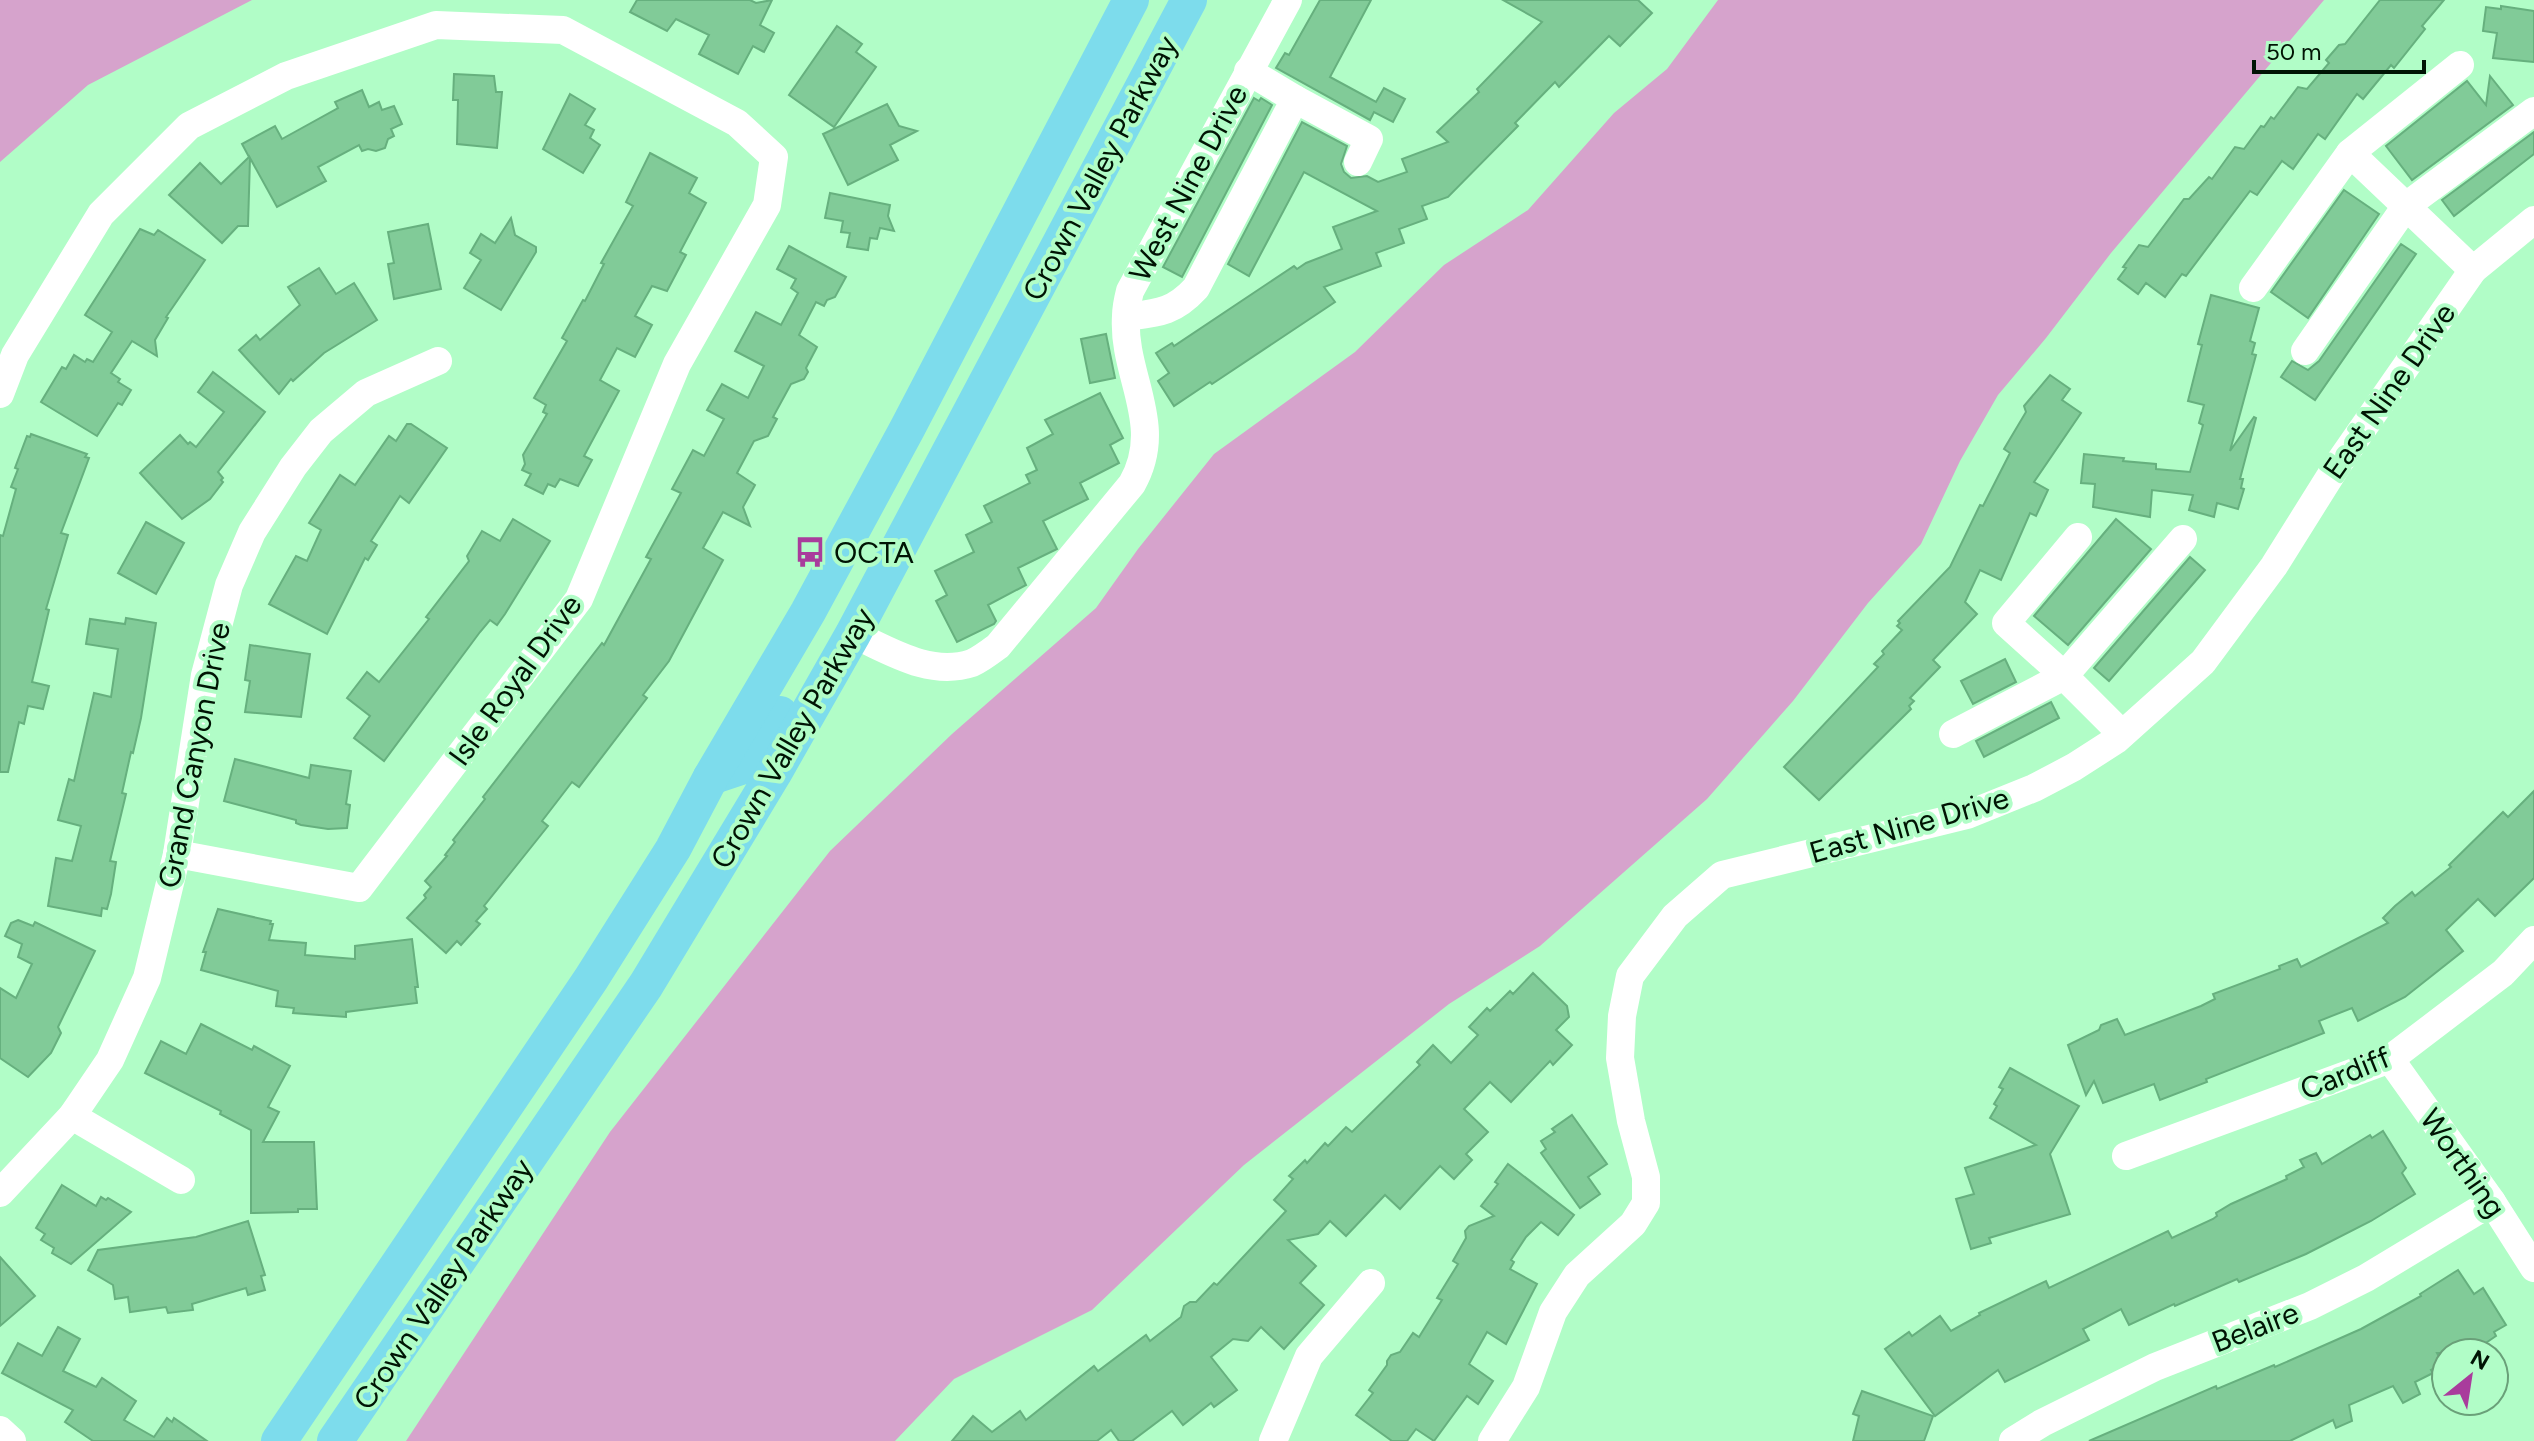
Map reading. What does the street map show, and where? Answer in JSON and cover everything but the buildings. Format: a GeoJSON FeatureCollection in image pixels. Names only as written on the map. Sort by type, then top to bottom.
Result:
{"type":"FeatureCollection","features":[{"type":"Feature","properties":{"kind":"main road","name":"Crown Valley Parkway"},"geometry":{"type":"LineString","coordinates":[[279,1441],[591,979],[673,849],[711,777],[808,612],[907,429],[1131,0]]}},
{"type":"Feature","properties":{"kind":"main road","name":"Crown Valley Parkway"},"geometry":{"type":"LineString","coordinates":[[335,1441],[646,985],[774,773],[853,634],[1189,0]]}},
{"type":"Feature","properties":{"kind":"main road"},"geometry":{"type":"LineString","coordinates":[[711,777],[750,764],[821,646],[853,634],[845,601],[916,459],[907,429]]}},
{"type":"Feature","properties":{"kind":"street","name":"West Nine Drive"},"geometry":{"type":"LineString","coordinates":[[853,634],[912,661],[946,668],[973,662],[998,646],[1132,484],[1141,469],[1146,447],[1146,425],[1128,339],[1126,317],[1130,291],[1288,0]]}},
{"type":"Feature","properties":{"kind":"street","name":"Isle Royal Drive"},"geometry":{"type":"LineString","coordinates":[[0,394],[15,355],[101,214],[189,126],[286,76],[436,25],[563,30],[737,123],[774,157],[767,205],[677,364],[579,599],[359,888],[177,854]]}},
{"type":"Feature","properties":{"kind":"street"},"geometry":{"type":"LineString","coordinates":[[2253,288],[2350,153],[2460,65]]}},
{"type":"Feature","properties":{"kind":"street"},"geometry":{"type":"LineString","coordinates":[[1248,71],[1369,141]]}},
{"type":"Feature","properties":{"kind":"street"},"geometry":{"type":"LineString","coordinates":[[1126,317],[1167,311],[1183,302],[1196,288],[1295,99]]}},
{"type":"Feature","properties":{"kind":"street"},"geometry":{"type":"LineString","coordinates":[[2305,351],[2406,206],[2534,111]]}},
{"type":"Feature","properties":{"kind":"street"},"geometry":{"type":"LineString","coordinates":[[2350,153],[2473,270]]}},
{"type":"Feature","properties":{"kind":"street","name":"East Nine Drive"},"geometry":{"type":"LineString","coordinates":[[1492,1441],[1526,1387],[1553,1312],[1577,1275],[1633,1224],[1646,1203],[1646,1177],[1631,1121],[1620,1058],[1622,1016],[1630,976],[1675,916],[1722,875],[1967,815],[2061,774],[2122,734],[2203,662],[2274,566],[2336,467],[2473,270],[2534,220]]}},
{"type":"Feature","properties":{"kind":"street","name":"Grand Canyon Drive"},"geometry":{"type":"LineString","coordinates":[[0,1193],[72,1116],[110,1060],[147,978],[177,854],[205,675],[229,585],[252,532],[293,467],[321,431],[366,393],[438,361]]}},
{"type":"Feature","properties":{"kind":"street"},"geometry":{"type":"LineString","coordinates":[[2078,537],[2006,623],[2122,734]]}},
{"type":"Feature","properties":{"kind":"street"},"geometry":{"type":"LineString","coordinates":[[1953,734],[2064,676],[2183,539]]}},
{"type":"Feature","properties":{"kind":"street","name":"Cardiff"},"geometry":{"type":"LineString","coordinates":[[2126,1156],[2390,1059],[2503,973],[2534,940]]}},
{"type":"Feature","properties":{"kind":"street","name":"Worthing"},"geometry":{"type":"LineString","coordinates":[[2390,1059],[2492,1202],[2534,1268]]}},
{"type":"Feature","properties":{"kind":"street"},"geometry":{"type":"LineString","coordinates":[[72,1116],[181,1180]]}},
{"type":"Feature","properties":{"kind":"street","name":"Belaire"},"geometry":{"type":"LineString","coordinates":[[2013,1441],[2042,1423],[2155,1367],[2324,1299],[2366,1278],[2492,1202]]}},
{"type":"Feature","properties":{"kind":"street"},"geometry":{"type":"LineString","coordinates":[[1273,1441],[1309,1356],[1371,1283]]}},
{"type":"Feature","properties":{"kind":"street"},"geometry":{"type":"LineString","coordinates":[[0,1430],[12,1441]]}},
{"type":"Feature","properties":{"kind":"shaded area"},"geometry":{"type":"Polygon","coordinates":[[[0,0],[252,0],[88,85],[0,162],[0,0]]]}},
{"type":"Feature","properties":{"kind":"shaded area"},"geometry":{"type":"Polygon","coordinates":[[[1718,0],[2324,0],[2111,253],[1998,395],[1960,461],[1921,544],[1868,603],[1793,701],[1707,799],[1540,946],[1449,1004],[1244,1165],[1092,1310],[954,1379],[895,1441],[406,1441],[610,1132],[830,851],[952,734],[1096,608],[1138,549],[1214,454],[1355,352],[1444,265],[1528,210],[1614,113],[1667,69],[1718,0]]]}},
{"type":"Feature","properties":{"kind":"place","name":"OCTA"},"geometry":{"type":"Point","coordinates":[810,552]}}]}
